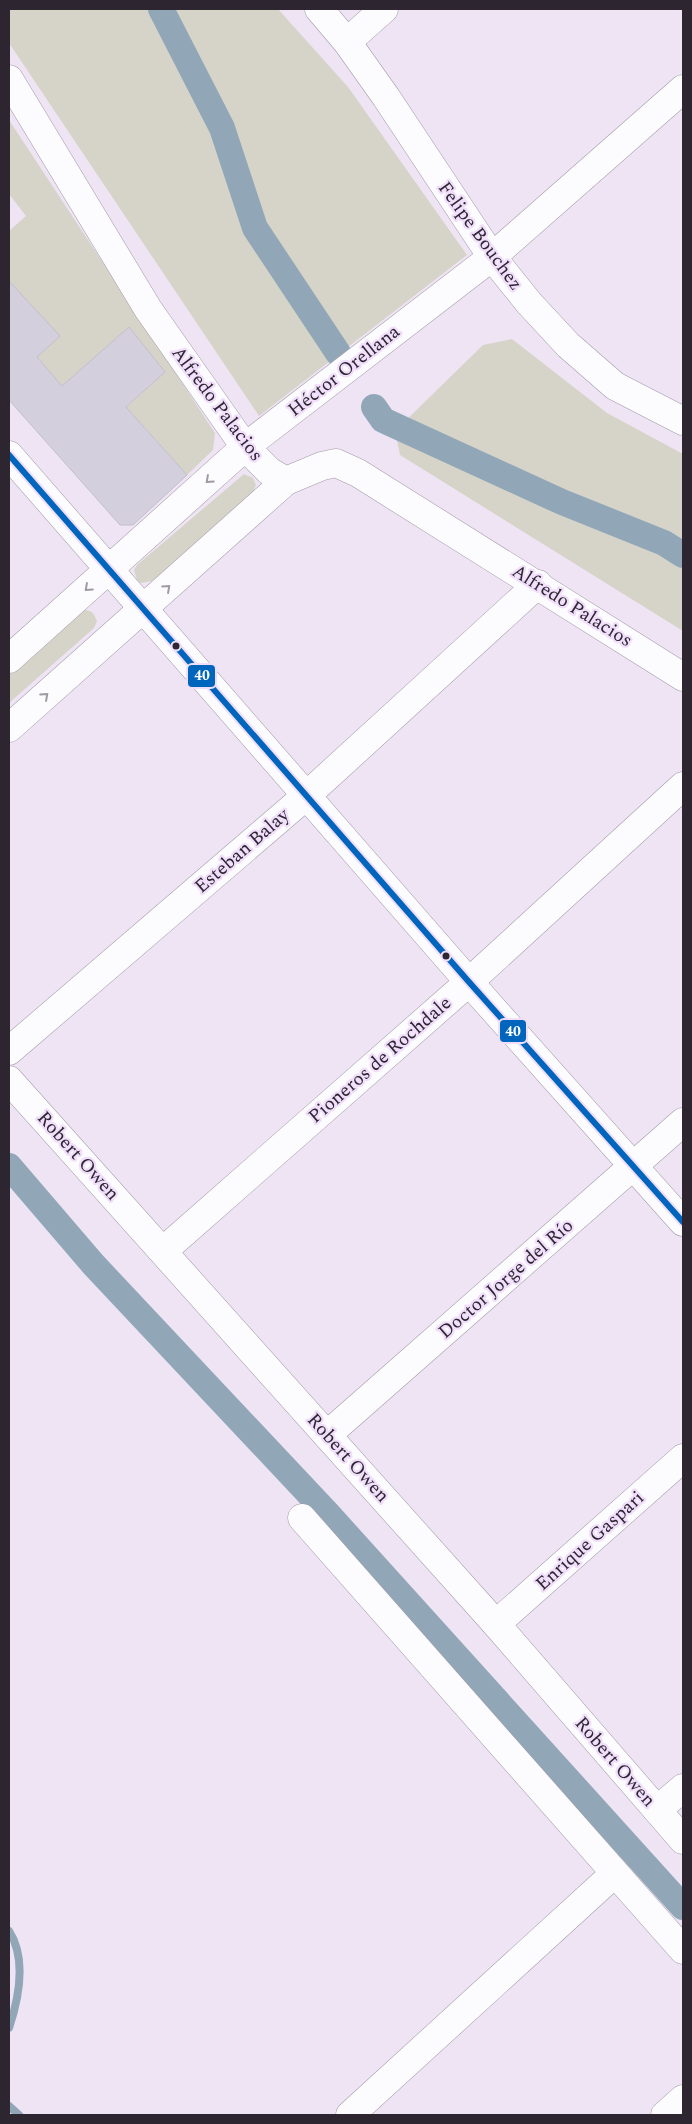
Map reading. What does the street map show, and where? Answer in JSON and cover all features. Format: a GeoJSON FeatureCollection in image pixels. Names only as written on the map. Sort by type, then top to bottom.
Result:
{"type":"FeatureCollection","features":[{"type":"Feature","properties":{"kind":"street","name":"Felipe Bouchez"},"geometry":{"type":"LineString","coordinates":[[319,9],[347,42],[386,97],[492,257],[529,303],[568,345],[615,386],[683,421]]}},
{"type":"Feature","properties":{"kind":"street"},"geometry":{"type":"LineString","coordinates":[[347,42],[384,9]]}},
{"type":"Feature","properties":{"kind":"street","name":"Alfredo Palacios"},"geometry":{"type":"LineString","coordinates":[[9,79],[148,310],[245,447],[269,471],[286,481],[322,466],[336,463],[358,473],[538,584],[683,677]]}},
{"type":"Feature","properties":{"kind":"street","name":"Héctor Orellana"},"geometry":{"type":"LineString","coordinates":[[9,659],[245,447],[492,257],[683,89]]}},
{"type":"Feature","properties":{"kind":"street"},"geometry":{"type":"LineString","coordinates":[[9,455],[469,982],[683,1222]]}},
{"type":"Feature","properties":{"kind":"street"},"geometry":{"type":"LineString","coordinates":[[9,728],[286,481]]}},
{"type":"Feature","properties":{"kind":"street","name":"Esteban Balay"},"geometry":{"type":"LineString","coordinates":[[9,1052],[306,796],[538,584]]}},
{"type":"Feature","properties":{"kind":"street","name":"Pioneros de Rochdale"},"geometry":{"type":"LineString","coordinates":[[163,1251],[469,982],[683,786]]}},
{"type":"Feature","properties":{"kind":"street","name":"Robert Owen"},"geometry":{"type":"LineString","coordinates":[[9,1080],[496,1624],[683,1840]]}},
{"type":"Feature","properties":{"kind":"street","name":"Doctor Jorge del Río"},"geometry":{"type":"LineString","coordinates":[[327,1435],[683,1122]]}},
{"type":"Feature","properties":{"kind":"street","name":"Enrique Gaspari"},"geometry":{"type":"LineString","coordinates":[[496,1624],[683,1458]]}},
{"type":"Feature","properties":{"kind":"street"},"geometry":{"type":"LineString","coordinates":[[302,1518],[683,1950]]}},
{"type":"Feature","properties":{"kind":"street"},"geometry":{"type":"LineString","coordinates":[[657,1810],[683,1788]]}},
{"type":"Feature","properties":{"kind":"street"},"geometry":{"type":"LineString","coordinates":[[350,2115],[614,1874]]}},
{"type":"Feature","properties":{"kind":"street"},"geometry":{"type":"LineString","coordinates":[[665,2115],[683,2099]]}},
{"type":"Feature","properties":{"kind":"shaded area"},"geometry":{"type":"Polygon","coordinates":[[[9,9],[278,9],[348,87],[467,255],[259,416],[9,43],[9,9]]]}},
{"type":"Feature","properties":{"kind":"shaded area"},"geometry":{"type":"Polygon","coordinates":[[[9,120],[215,433],[213,450],[187,475],[140,422],[104,454],[74,455],[165,372],[129,327],[62,386],[37,357],[59,336],[9,281],[9,231],[26,216],[9,194],[9,120]]]}},
{"type":"Feature","properties":{"kind":"shaded area"},"geometry":{"type":"Polygon","coordinates":[[[512,339],[607,413],[683,454],[683,631],[400,455],[395,431],[483,345],[512,339]]]}},
{"type":"Feature","properties":{"kind":"shaded area"},"geometry":{"type":"Polygon","coordinates":[[[244,474],[253,478],[256,485],[253,492],[152,581],[141,583],[137,580],[134,570],[137,565],[244,474]]]}},
{"type":"Feature","properties":{"kind":"shaded area"},"geometry":{"type":"Polygon","coordinates":[[[85,610],[92,612],[95,616],[97,621],[94,628],[9,703],[9,675],[80,612],[85,610]]]}},
{"type":"Feature","properties":{"kind":"building"},"geometry":{"type":"Polygon","coordinates":[[[9,281],[60,336],[37,357],[62,386],[129,327],[165,372],[126,407],[187,475],[133,525],[120,525],[9,400],[9,281]]]}},
{"type":"Feature","properties":{"kind":"waterway"},"geometry":{"type":"LineString","coordinates":[[161,9],[222,128],[255,228],[338,353]]}},
{"type":"Feature","properties":{"kind":"waterway"},"geometry":{"type":"LineString","coordinates":[[374,407],[383,420],[562,502],[664,543],[683,555]]}},
{"type":"Feature","properties":{"kind":"waterway"},"geometry":{"type":"LineString","coordinates":[[9,1166],[93,1264],[328,1514],[683,1907]]}},
{"type":"Feature","properties":{"kind":"waterway"},"geometry":{"type":"LineString","coordinates":[[9,1931],[15,1942],[20,1966],[16,2004],[9,2028]]}},
{"type":"Feature","properties":{"kind":"waterway"},"geometry":{"type":"LineString","coordinates":[[9,2106],[19,2115]]}},
{"type":"Feature","properties":{"kind":"transit line","name":"40"},"geometry":{"type":"LineString","coordinates":[[9,455],[469,982],[683,1222]]}}]}
